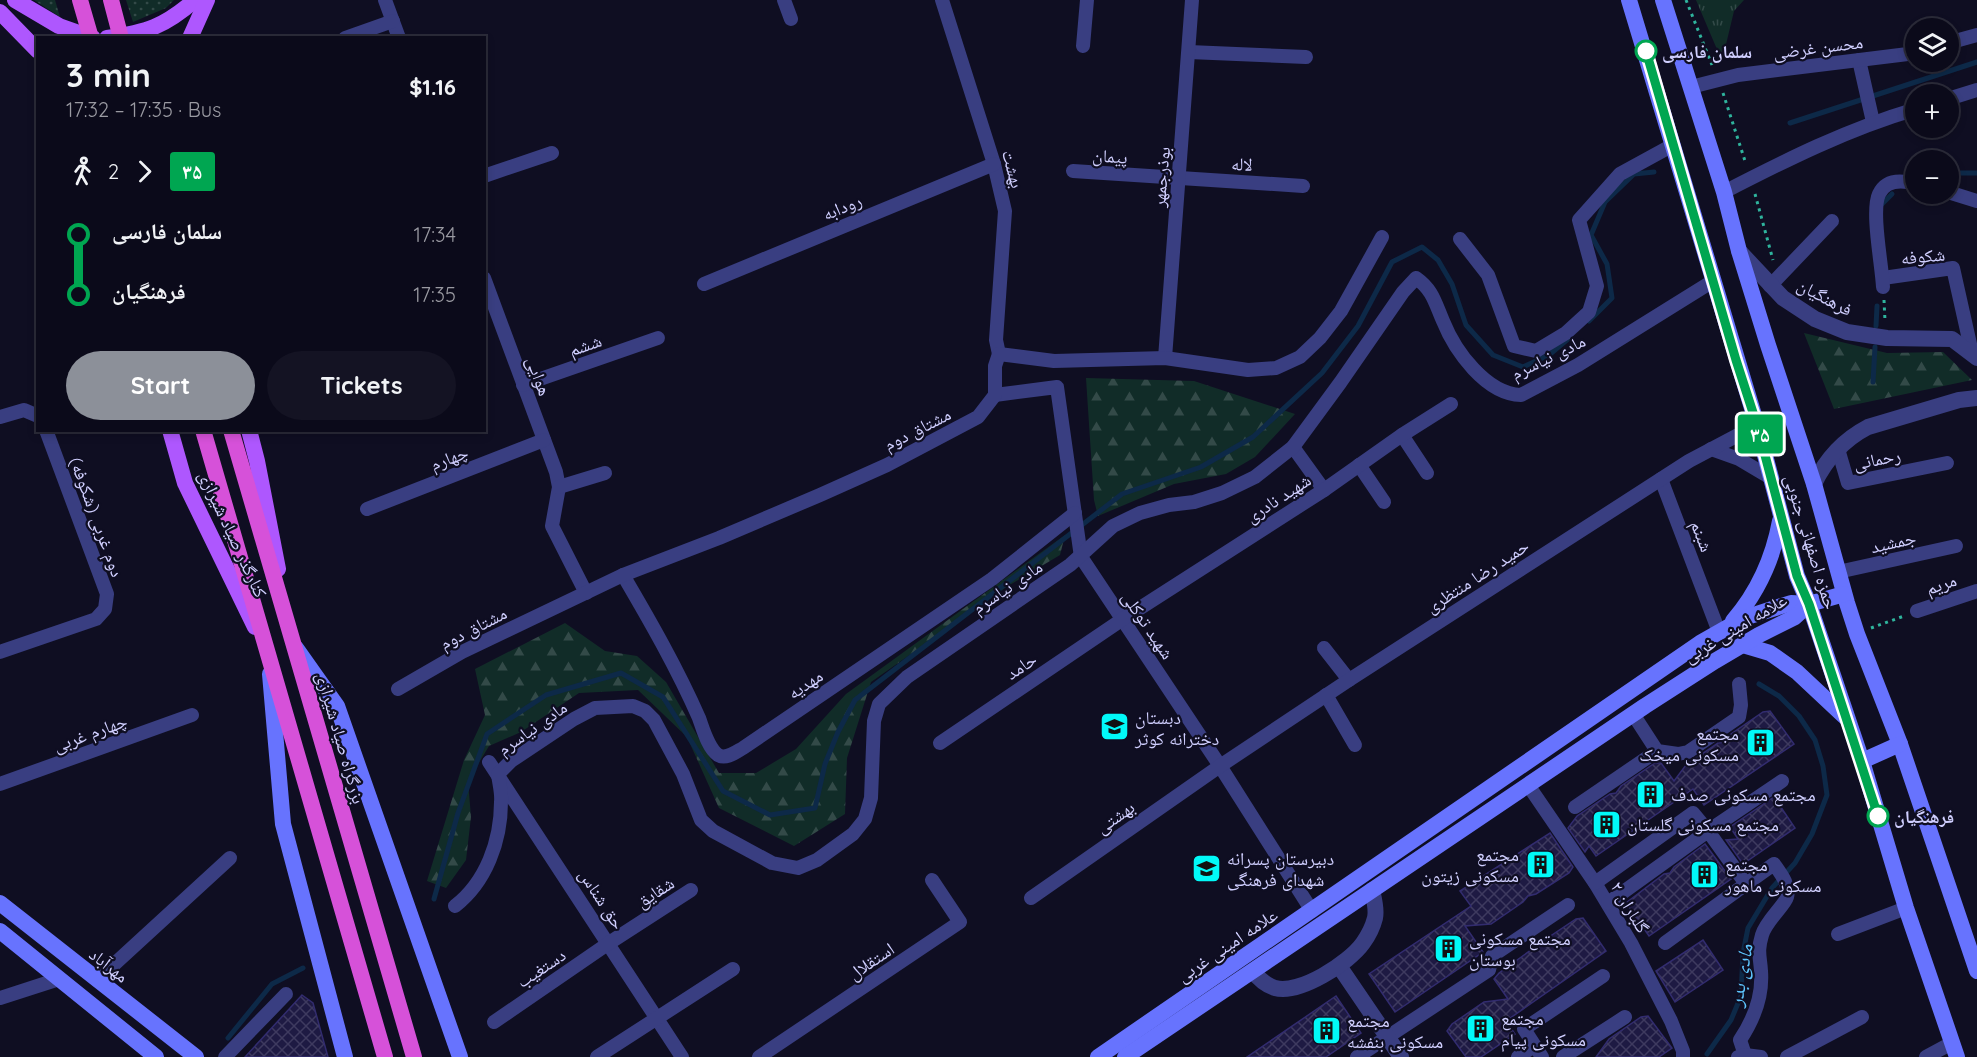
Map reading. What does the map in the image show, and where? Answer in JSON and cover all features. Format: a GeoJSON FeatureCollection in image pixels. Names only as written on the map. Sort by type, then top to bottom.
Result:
{"type":"FeatureCollection","features":[{"type":"Feature","properties":{"kind":"highway"},"geometry":{"type":"LineString","coordinates":[[80,0],[91,36]]}},
{"type":"Feature","properties":{"kind":"highway"},"geometry":{"type":"LineString","coordinates":[[111,0],[120,36]]}},
{"type":"Feature","properties":{"kind":"highway"},"geometry":{"type":"LineString","coordinates":[[204,432],[385,1057]]}},
{"type":"Feature","properties":{"kind":"highway","name":"بزرگراه صیاد شیرازی"},"geometry":{"type":"LineString","coordinates":[[232,432],[414,1057]]}},
{"type":"Feature","properties":{"kind":"main road"},"geometry":{"type":"LineString","coordinates":[[15,0],[59,26],[86,36]]}},
{"type":"Feature","properties":{"kind":"main road"},"geometry":{"type":"LineString","coordinates":[[119,36],[144,32],[177,16],[195,0]]}},
{"type":"Feature","properties":{"kind":"main road"},"geometry":{"type":"LineString","coordinates":[[191,36],[207,0]]}},
{"type":"Feature","properties":{"kind":"main road","name":"حمزه اصفهانی جنوبی"},"geometry":{"type":"LineString","coordinates":[[1629,0],[1757,425],[1797,576],[1809,604],[1862,761],[1906,908],[1955,1050]]}},
{"type":"Feature","properties":{"kind":"main road","name":"حمزه اصفهانی جنوبی"},"geometry":{"type":"LineString","coordinates":[[1663,0],[1724,192],[1739,251],[1814,484],[1844,594],[1857,634],[1900,744],[1977,971]]}},
{"type":"Feature","properties":{"kind":"main road"},"geometry":{"type":"LineString","coordinates":[[0,12],[36,49]]}},
{"type":"Feature","properties":{"kind":"main road","name":"کنارگذر صیاد شیرازی"},"geometry":{"type":"LineString","coordinates":[[171,432],[185,483],[268,652]]}},
{"type":"Feature","properties":{"kind":"main road","name":"کنارگذر صیاد شیرازی"},"geometry":{"type":"LineString","coordinates":[[250,432],[292,644]]}},
{"type":"Feature","properties":{"kind":"main road"},"geometry":{"type":"LineString","coordinates":[[1724,629],[1750,601],[1775,549],[1781,514]]}},
{"type":"Feature","properties":{"kind":"main road"},"geometry":{"type":"LineString","coordinates":[[1809,604],[1844,594]]}},
{"type":"Feature","properties":{"kind":"main road","name":"علامه امینی غربی"},"geometry":{"type":"LineString","coordinates":[[1098,1057],[1700,643],[1744,618],[1791,603],[1809,604]]}},
{"type":"Feature","properties":{"kind":"main road","name":"علامه امینی غربی"},"geometry":{"type":"LineString","coordinates":[[1125,1057],[1633,714],[1743,645],[1796,617],[1809,604]]}},
{"type":"Feature","properties":{"kind":"main road"},"geometry":{"type":"LineString","coordinates":[[292,644],[337,706],[460,1057]]}},
{"type":"Feature","properties":{"kind":"main road"},"geometry":{"type":"LineString","coordinates":[[1743,645],[1770,653],[1804,679],[1848,720]]}},
{"type":"Feature","properties":{"kind":"main road"},"geometry":{"type":"LineString","coordinates":[[268,652],[283,824],[345,1057]]}},
{"type":"Feature","properties":{"kind":"main road"},"geometry":{"type":"LineString","coordinates":[[1862,761],[1900,744]]}},
{"type":"Feature","properties":{"kind":"main road","name":"مهرآباد"},"geometry":{"type":"LineString","coordinates":[[0,903],[196,1057]]}},
{"type":"Feature","properties":{"kind":"main road"},"geometry":{"type":"LineString","coordinates":[[0,931],[156,1057]]}},
{"type":"Feature","properties":{"kind":"street"},"geometry":{"type":"LineString","coordinates":[[385,0],[398,36]]}},
{"type":"Feature","properties":{"kind":"street"},"geometry":{"type":"LineString","coordinates":[[784,0],[791,19]]}},
{"type":"Feature","properties":{"kind":"street","name":"بهشت"},"geometry":{"type":"LineString","coordinates":[[942,0],[994,164],[1005,211],[996,340],[999,354]]}},
{"type":"Feature","properties":{"kind":"street"},"geometry":{"type":"LineString","coordinates":[[1083,46],[1087,0]]}},
{"type":"Feature","properties":{"kind":"street","name":"بوذرجمهر"},"geometry":{"type":"LineString","coordinates":[[1165,358],[1192,0]]}},
{"type":"Feature","properties":{"kind":"street"},"geometry":{"type":"LineString","coordinates":[[351,36],[393,21]]}},
{"type":"Feature","properties":{"kind":"street"},"geometry":{"type":"LineString","coordinates":[[1959,40],[1977,35]]}},
{"type":"Feature","properties":{"kind":"street"},"geometry":{"type":"LineString","coordinates":[[1189,52],[1306,57]]}},
{"type":"Feature","properties":{"kind":"street","name":"محسن غرضی"},"geometry":{"type":"LineString","coordinates":[[1691,87],[1737,75],[1905,54]]}},
{"type":"Feature","properties":{"kind":"street"},"geometry":{"type":"LineString","coordinates":[[1859,60],[1873,122]]}},
{"type":"Feature","properties":{"kind":"street"},"geometry":{"type":"LineString","coordinates":[[1959,96],[1977,90]]}},
{"type":"Feature","properties":{"kind":"street"},"geometry":{"type":"LineString","coordinates":[[1724,192],[1803,152],[1873,122],[1905,112]]}},
{"type":"Feature","properties":{"kind":"street"},"geometry":{"type":"LineString","coordinates":[[1460,238],[1488,275],[1514,346],[1536,351],[1566,333],[1589,312],[1598,286],[1579,220],[1620,174],[1673,145]]}},
{"type":"Feature","properties":{"kind":"street"},"geometry":{"type":"LineString","coordinates":[[486,175],[552,153]]}},
{"type":"Feature","properties":{"kind":"street","name":"رودابه"},"geometry":{"type":"LineString","coordinates":[[704,284],[994,164]]}},
{"type":"Feature","properties":{"kind":"street","name":"پیمان"},"geometry":{"type":"LineString","coordinates":[[1073,171],[1179,179]]}},
{"type":"Feature","properties":{"kind":"street","name":"لاله"},"geometry":{"type":"LineString","coordinates":[[1179,179],[1303,186]]}},
{"type":"Feature","properties":{"kind":"street"},"geometry":{"type":"LineString","coordinates":[[1883,282],[1875,215],[1878,194],[1884,186],[1894,181],[1905,182]]}},
{"type":"Feature","properties":{"kind":"street"},"geometry":{"type":"LineString","coordinates":[[1959,195],[1977,201]]}},
{"type":"Feature","properties":{"kind":"street"},"geometry":{"type":"LineString","coordinates":[[1774,282],[1832,221]]}},
{"type":"Feature","properties":{"kind":"street"},"geometry":{"type":"LineString","coordinates":[[995,395],[995,366],[999,354],[1054,361],[1165,358],[1248,370],[1276,368],[1300,357],[1320,338],[1341,311],[1382,237]]}},
{"type":"Feature","properties":{"kind":"street","name":"فرهنگیان"},"geometry":{"type":"LineString","coordinates":[[1739,251],[1774,282],[1783,298],[1815,319],[1847,332],[1887,338],[1952,339],[1975,356]]}},
{"type":"Feature","properties":{"kind":"street","name":"شکوفه"},"geometry":{"type":"LineString","coordinates":[[1883,282],[1953,268],[1975,356]]}},
{"type":"Feature","properties":{"kind":"street","name":"مادی نیاسرم"},"geometry":{"type":"LineString","coordinates":[[455,906],[468,896],[490,858],[498,832],[502,801],[498,774],[511,761],[574,719],[595,708],[633,706],[645,711],[654,720],[683,774],[701,820],[713,831],[772,863],[798,868],[817,860],[853,834],[865,819],[871,798],[874,721],[879,705],[907,677],[1061,572],[1081,557],[1113,526],[1140,513],[1169,505],[1194,502],[1222,493],[1256,477],[1293,447],[1403,292],[1416,278],[1434,296],[1454,344],[1479,375],[1501,391],[1511,394],[1521,394],[1578,365],[1713,281]]}},
{"type":"Feature","properties":{"kind":"street","name":"هوایی"},"geometry":{"type":"LineString","coordinates":[[486,285],[544,440],[559,487],[552,526],[586,593]]}},
{"type":"Feature","properties":{"kind":"street","name":"ششم"},"geometry":{"type":"LineString","coordinates":[[523,385],[658,338]]}},
{"type":"Feature","properties":{"kind":"street","name":"شهید توکلی"},"geometry":{"type":"LineString","coordinates":[[995,395],[1057,387],[1081,557],[1220,766],[1312,911]]}},
{"type":"Feature","properties":{"kind":"street","name":"مشتاق دوم"},"geometry":{"type":"LineString","coordinates":[[398,689],[462,652],[623,575],[719,538],[887,465],[978,417],[995,395]]}},
{"type":"Feature","properties":{"kind":"street"},"geometry":{"type":"LineString","coordinates":[[1814,484],[1822,468],[1838,449],[1855,434],[1868,427],[1959,400],[1977,398]]}},
{"type":"Feature","properties":{"kind":"street","name":"شهید نادری"},"geometry":{"type":"LineString","coordinates":[[1123,619],[1324,490],[1401,435],[1451,404]]}},
{"type":"Feature","properties":{"kind":"street"},"geometry":{"type":"LineString","coordinates":[[0,417],[24,410],[36,415]]}},
{"type":"Feature","properties":{"kind":"street","name":"حمید رضا منتظری"},"geometry":{"type":"LineString","coordinates":[[1220,766],[1661,479],[1757,425]]}},
{"type":"Feature","properties":{"kind":"street","name":"دوم غربی (شکوفه)"},"geometry":{"type":"LineString","coordinates":[[0,652],[96,620],[105,609],[107,594],[47,432]]}},
{"type":"Feature","properties":{"kind":"street"},"geometry":{"type":"LineString","coordinates":[[1401,435],[1427,473]]}},
{"type":"Feature","properties":{"kind":"street","name":"چهارم"},"geometry":{"type":"LineString","coordinates":[[367,509],[544,440]]}},
{"type":"Feature","properties":{"kind":"street"},"geometry":{"type":"LineString","coordinates":[[1293,447],[1324,490]]}},
{"type":"Feature","properties":{"kind":"street"},"geometry":{"type":"LineString","coordinates":[[1711,449],[1739,459],[1771,478]]}},
{"type":"Feature","properties":{"kind":"street","name":"رحمانی"},"geometry":{"type":"LineString","coordinates":[[1838,449],[1848,483],[1947,463]]}},
{"type":"Feature","properties":{"kind":"street"},"geometry":{"type":"LineString","coordinates":[[1359,465],[1384,501]]}},
{"type":"Feature","properties":{"kind":"street"},"geometry":{"type":"LineString","coordinates":[[559,487],[604,472]]}},
{"type":"Feature","properties":{"kind":"street","name":"شبنم"},"geometry":{"type":"LineString","coordinates":[[1661,479],[1710,606],[1724,629]]}},
{"type":"Feature","properties":{"kind":"street","name":"مهدیه"},"geometry":{"type":"LineString","coordinates":[[623,575],[686,691],[711,748],[718,755],[724,756],[743,748],[992,579],[1075,513]]}},
{"type":"Feature","properties":{"kind":"street","name":"جمشید"},"geometry":{"type":"LineString","coordinates":[[1838,572],[1956,546]]}},
{"type":"Feature","properties":{"kind":"street","name":"مریم"},"geometry":{"type":"LineString","coordinates":[[1917,611],[1976,594]]}},
{"type":"Feature","properties":{"kind":"street","name":"حامد"},"geometry":{"type":"LineString","coordinates":[[940,743],[1123,619]]}},
{"type":"Feature","properties":{"kind":"street"},"geometry":{"type":"LineString","coordinates":[[1324,648],[1349,680]]}},
{"type":"Feature","properties":{"kind":"street"},"geometry":{"type":"LineString","coordinates":[[1575,807],[1657,751],[1678,754],[1688,752],[1740,717],[1739,684]]}},
{"type":"Feature","properties":{"kind":"street"},"geometry":{"type":"LineString","coordinates":[[1326,695],[1355,745]]}},
{"type":"Feature","properties":{"kind":"street"},"geometry":{"type":"LineString","coordinates":[[1633,714],[1657,751]]}},
{"type":"Feature","properties":{"kind":"street","name":"چهارم غربی"},"geometry":{"type":"LineString","coordinates":[[0,784],[192,715]]}},
{"type":"Feature","properties":{"kind":"street","name":"حق شناس"},"geometry":{"type":"LineString","coordinates":[[489,762],[682,1057]]}},
{"type":"Feature","properties":{"kind":"street","name":"بهشتی"},"geometry":{"type":"LineString","coordinates":[[1031,898],[1220,766]]}},
{"type":"Feature","properties":{"kind":"street"},"geometry":{"type":"LineString","coordinates":[[1608,903],[1782,781]]}},
{"type":"Feature","properties":{"kind":"street","name":"گلباران ۲"},"geometry":{"type":"LineString","coordinates":[[1528,785],[1608,903],[1658,993],[1678,1039],[1683,1057]]}},
{"type":"Feature","properties":{"kind":"street"},"geometry":{"type":"LineString","coordinates":[[1595,883],[1693,813],[1746,884]]}},
{"type":"Feature","properties":{"kind":"street"},"geometry":{"type":"LineString","coordinates":[[97,981],[230,858]]}},
{"type":"Feature","properties":{"kind":"street"},"geometry":{"type":"LineString","coordinates":[[1665,943],[1774,864],[1786,882],[1787,899],[1763,932],[1758,952],[1761,987],[1755,1015],[1740,1040],[1742,1056],[1761,1057]]}},
{"type":"Feature","properties":{"kind":"street","name":"استقلال"},"geometry":{"type":"LineString","coordinates":[[759,1057],[960,922],[932,880]]}},
{"type":"Feature","properties":{"kind":"street","name":"شقایق"},"geometry":{"type":"LineString","coordinates":[[609,943],[691,890]]}},
{"type":"Feature","properties":{"kind":"street"},"geometry":{"type":"LineString","coordinates":[[1252,971],[1266,984],[1275,988],[1292,988],[1310,982],[1339,966],[1363,943],[1371,930],[1376,916],[1372,890]]}},
{"type":"Feature","properties":{"kind":"street"},"geometry":{"type":"LineString","coordinates":[[1357,1057],[1489,970],[1492,956],[1568,905]]}},
{"type":"Feature","properties":{"kind":"street"},"geometry":{"type":"LineString","coordinates":[[1838,934],[1906,908]]}},
{"type":"Feature","properties":{"kind":"street","name":"دستغیب"},"geometry":{"type":"LineString","coordinates":[[494,1022],[609,943]]}},
{"type":"Feature","properties":{"kind":"street"},"geometry":{"type":"LineString","coordinates":[[1339,966],[1401,1057]]}},
{"type":"Feature","properties":{"kind":"street"},"geometry":{"type":"LineString","coordinates":[[597,1057],[733,969]]}},
{"type":"Feature","properties":{"kind":"street"},"geometry":{"type":"LineString","coordinates":[[1518,1057],[1538,1052],[1524,1029],[1603,976]]}},
{"type":"Feature","properties":{"kind":"street"},"geometry":{"type":"LineString","coordinates":[[0,998],[59,979]]}},
{"type":"Feature","properties":{"kind":"street"},"geometry":{"type":"LineString","coordinates":[[225,1057],[286,994]]}},
{"type":"Feature","properties":{"kind":"street"},"geometry":{"type":"LineString","coordinates":[[1563,1057],[1625,1017]]}},
{"type":"Feature","properties":{"kind":"street"},"geometry":{"type":"LineString","coordinates":[[1787,1057],[1862,1017]]}},
{"type":"Feature","properties":{"kind":"street"},"geometry":{"type":"LineString","coordinates":[[1926,1057],[1955,1050]]}},
{"type":"Feature","properties":{"kind":"path"},"geometry":{"type":"LineString","coordinates":[[1686,0],[1718,80],[1750,178],[1774,282]]}},
{"type":"Feature","properties":{"kind":"path"},"geometry":{"type":"LineString","coordinates":[[1883,282],[1887,338]]}},
{"type":"Feature","properties":{"kind":"path"},"geometry":{"type":"LineString","coordinates":[[1857,634],[1917,611]]}},
{"type":"Feature","properties":{"kind":"green space"},"geometry":{"type":"Polygon","coordinates":[[[34,0],[55,0],[60,17],[34,0]]]}},
{"type":"Feature","properties":{"kind":"green space"},"geometry":{"type":"Polygon","coordinates":[[[126,0],[174,0],[166,8],[133,22],[126,0]]]}},
{"type":"Feature","properties":{"kind":"green space"},"geometry":{"type":"Polygon","coordinates":[[[1696,0],[1744,0],[1734,11],[1722,61],[1696,0]]]}},
{"type":"Feature","properties":{"kind":"green space"},"geometry":{"type":"Polygon","coordinates":[[[1804,333],[1887,353],[1943,352],[1972,380],[1834,409],[1804,333]]]}},
{"type":"Feature","properties":{"kind":"green space"},"geometry":{"type":"Polygon","coordinates":[[[1086,378],[1194,381],[1295,414],[1255,457],[1226,474],[1174,484],[1098,516],[1094,500],[1086,378]]]}},
{"type":"Feature","properties":{"kind":"green space"},"geometry":{"type":"Polygon","coordinates":[[[1065,535],[1060,555],[1008,586],[871,682],[847,758],[845,814],[794,846],[719,808],[687,737],[638,690],[579,693],[521,732],[489,746],[468,781],[471,817],[466,860],[446,888],[427,881],[464,760],[485,715],[475,669],[565,623],[605,651],[637,656],[666,682],[719,773],[756,773],[796,749],[846,694],[1065,535]]]}},
{"type":"Feature","properties":{"kind":"building"},"geometry":{"type":"Polygon","coordinates":[[[1770,711],[1794,744],[1704,805],[1693,789],[1596,856],[1589,846],[1585,852],[1568,828],[1577,816],[1610,794],[1616,793],[1621,786],[1655,763],[1661,763],[1674,781],[1686,765],[1718,743],[1725,742],[1731,734],[1763,712],[1770,711]]]}},
{"type":"Feature","properties":{"kind":"building"},"geometry":{"type":"Polygon","coordinates":[[[1774,797],[1795,828],[1743,864],[1726,840],[1738,839],[1730,827],[1774,797]]]}},
{"type":"Feature","properties":{"kind":"building"},"geometry":{"type":"Polygon","coordinates":[[[1550,833],[1573,867],[1569,873],[1536,894],[1528,896],[1491,924],[1465,926],[1483,952],[1395,1012],[1369,974],[1471,906],[1460,891],[1550,833]]]}},
{"type":"Feature","properties":{"kind":"building"},"geometry":{"type":"Polygon","coordinates":[[[1705,844],[1731,879],[1649,936],[1626,903],[1664,874],[1670,873],[1674,867],[1705,844]]]}},
{"type":"Feature","properties":{"kind":"building"},"geometry":{"type":"Polygon","coordinates":[[[1583,918],[1606,951],[1506,1021],[1515,1034],[1481,1057],[1466,1057],[1447,1031],[1452,1024],[1484,1002],[1508,999],[1494,979],[1499,973],[1531,950],[1538,949],[1543,941],[1576,919],[1583,918]]]}},
{"type":"Feature","properties":{"kind":"building"},"geometry":{"type":"Polygon","coordinates":[[[1703,940],[1723,970],[1675,1002],[1656,971],[1703,940]]]}},
{"type":"Feature","properties":{"kind":"building"},"geometry":{"type":"Polygon","coordinates":[[[302,995],[313,1003],[328,1057],[245,1057],[302,995]]]}},
{"type":"Feature","properties":{"kind":"building","name":"مجتمع مسکونی بنفشه"},"geometry":{"type":"Polygon","coordinates":[[[1336,996],[1361,1033],[1326,1057],[1247,1057],[1336,996]]]}},
{"type":"Feature","properties":{"kind":"building"},"geometry":{"type":"Polygon","coordinates":[[[1648,1016],[1672,1048],[1659,1057],[1596,1057],[1609,1039],[1641,1017],[1648,1016]]]}},
{"type":"Feature","properties":{"kind":"waterway"},"geometry":{"type":"LineString","coordinates":[[1790,123],[1977,62]]}},
{"type":"Feature","properties":{"kind":"waterway"},"geometry":{"type":"LineString","coordinates":[[1589,321],[1612,298],[1607,264],[1591,235],[1605,202],[1634,174],[1654,172]]}},
{"type":"Feature","properties":{"kind":"waterway","name":"مادی بدر"},"geometry":{"type":"LineString","coordinates":[[1959,173],[1977,173]]}},
{"type":"Feature","properties":{"kind":"waterway","name":"مادی بدر"},"geometry":{"type":"LineString","coordinates":[[1882,204],[1892,194]]}},
{"type":"Feature","properties":{"kind":"waterway"},"geometry":{"type":"LineString","coordinates":[[434,899],[458,813],[487,734],[546,695],[621,673],[663,697],[723,791],[770,815],[815,808],[825,764],[838,732],[855,700],[1122,494],[1201,467],[1253,437],[1322,373],[1358,326],[1392,262],[1422,247],[1438,260],[1452,284],[1466,325],[1493,355],[1523,367],[1549,355],[1568,339]]}},
{"type":"Feature","properties":{"kind":"waterway","name":"مادی بدر"},"geometry":{"type":"LineString","coordinates":[[1876,326],[1877,306]]}},
{"type":"Feature","properties":{"kind":"waterway","name":"مادی بدر"},"geometry":{"type":"LineString","coordinates":[[1873,382],[1875,347]]}},
{"type":"Feature","properties":{"kind":"waterway","name":"مادی بدر"},"geometry":{"type":"LineString","coordinates":[[1707,1054],[1731,1020],[1741,996],[1743,953],[1748,928],[1772,888],[1795,863],[1812,834],[1827,795],[1823,766],[1815,740],[1799,716],[1779,696],[1759,684]]}},
{"type":"Feature","properties":{"kind":"waterway"},"geometry":{"type":"LineString","coordinates":[[228,1038],[272,984],[303,968]]}},
{"type":"Feature","properties":{"kind":"bus line","name":"۳۵"},"geometry":{"type":"LineString","coordinates":[[1646,51],[1757,425],[1797,576],[1809,604],[1862,761],[1878,816]]}},
{"type":"Feature","properties":{"kind":"place","name":"سلمان فارسی"},"geometry":{"type":"Point","coordinates":[1646,51]}},
{"type":"Feature","properties":{"kind":"place","name":"دبستان دخترانه کوثر"},"geometry":{"type":"Point","coordinates":[1114,727]}},
{"type":"Feature","properties":{"kind":"place","name":"مجتمع مسکونی میخک"},"geometry":{"type":"Point","coordinates":[1760,743]}},
{"type":"Feature","properties":{"kind":"place","name":"مجتمع مسکونی صدف"},"geometry":{"type":"Point","coordinates":[1650,794]}},
{"type":"Feature","properties":{"kind":"place","name":"فرهنگیان"},"geometry":{"type":"Point","coordinates":[1878,816]}},
{"type":"Feature","properties":{"kind":"place","name":"مجتمع مسکونی گلستان"},"geometry":{"type":"Point","coordinates":[1606,824]}},
{"type":"Feature","properties":{"kind":"place","name":"مجتمع مسکونی زیتون"},"geometry":{"type":"Point","coordinates":[1540,864]}},
{"type":"Feature","properties":{"kind":"place","name":"دبیرستان پسرانه شهدای فرهنگی"},"geometry":{"type":"Point","coordinates":[1206,868]}},
{"type":"Feature","properties":{"kind":"place","name":"مجتمع مسکونی ماهور"},"geometry":{"type":"Point","coordinates":[1704,874]}},
{"type":"Feature","properties":{"kind":"place","name":"مجتمع مسکونی بوستان"},"geometry":{"type":"Point","coordinates":[1448,948]}},
{"type":"Feature","properties":{"kind":"place","name":"مجتمع مسکونی پیام"},"geometry":{"type":"Point","coordinates":[1480,1028]}},
{"type":"Feature","properties":{"kind":"place","name":"مجتمع مسکونی بنفشه"},"geometry":{"type":"Point","coordinates":[1326,1030]}}]}
